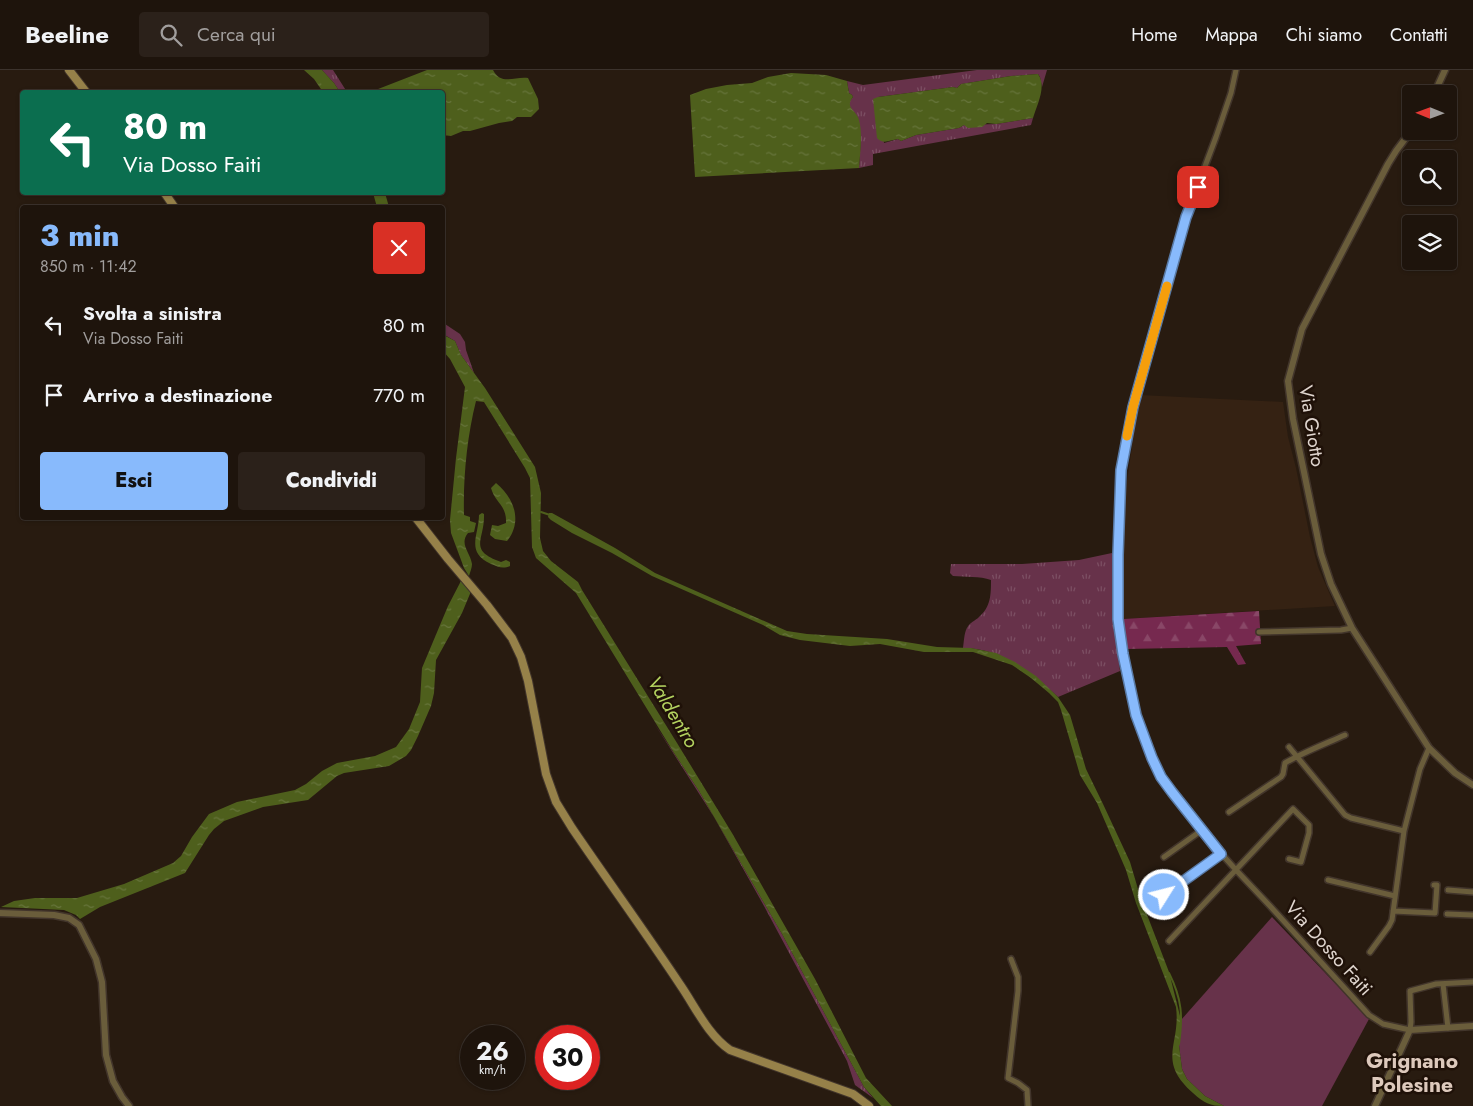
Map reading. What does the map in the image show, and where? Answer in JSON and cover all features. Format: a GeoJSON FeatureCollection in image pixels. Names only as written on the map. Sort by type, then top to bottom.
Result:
{"type":"FeatureCollection","features":[{"type":"Feature","properties":{"kind":"main road"},"geometry":{"type":"LineString","coordinates":[[69,70],[84,90]]}},
{"type":"Feature","properties":{"kind":"main road"},"geometry":{"type":"LineString","coordinates":[[418,520],[512,638],[521,657],[528,681],[546,774],[556,802],[709,1029],[730,1050],[846,1092],[861,1099],[869,1106]]}},
{"type":"Feature","properties":{"kind":"street","name":"Via Dosso Faiti"},"geometry":{"type":"LineString","coordinates":[[1236,70],[1231,93],[1186,217],[1133,407],[1121,470],[1118,619],[1129,688],[1136,715],[1161,777],[1221,854],[1369,1015],[1383,1024],[1410,1030]]}},
{"type":"Feature","properties":{"kind":"street"},"geometry":{"type":"LineString","coordinates":[[1438,85],[1445,70]]}},
{"type":"Feature","properties":{"kind":"street","name":"Via Giotto"},"geometry":{"type":"LineString","coordinates":[[1404,140],[1388,164],[1302,329],[1288,381],[1293,419],[1321,554],[1352,628],[1428,748],[1455,773],[1473,785]]}},
{"type":"Feature","properties":{"kind":"street"},"geometry":{"type":"LineString","coordinates":[[1259,632],[1341,630],[1352,628]]}},
{"type":"Feature","properties":{"kind":"street"},"geometry":{"type":"LineString","coordinates":[[1228,812],[1280,777],[1283,774],[1285,763],[1296,756],[1345,735]]}},
{"type":"Feature","properties":{"kind":"street"},"geometry":{"type":"LineString","coordinates":[[1289,747],[1345,815],[1404,831]]}},
{"type":"Feature","properties":{"kind":"street"},"geometry":{"type":"LineString","coordinates":[[1370,952],[1389,926],[1393,911],[1404,831],[1420,768],[1428,748]]}},
{"type":"Feature","properties":{"kind":"street"},"geometry":{"type":"LineString","coordinates":[[1169,941],[1293,809],[1309,825],[1309,834],[1301,862],[1289,859]]}},
{"type":"Feature","properties":{"kind":"street"},"geometry":{"type":"LineString","coordinates":[[1164,857],[1202,830]]}},
{"type":"Feature","properties":{"kind":"street"},"geometry":{"type":"LineString","coordinates":[[1164,895],[1221,854]]}},
{"type":"Feature","properties":{"kind":"street"},"geometry":{"type":"LineString","coordinates":[[1328,880],[1395,896]]}},
{"type":"Feature","properties":{"kind":"street"},"geometry":{"type":"LineString","coordinates":[[1393,911],[1435,913],[1437,885],[1434,885]]}},
{"type":"Feature","properties":{"kind":"street"},"geometry":{"type":"LineString","coordinates":[[1448,890],[1473,892]]}},
{"type":"Feature","properties":{"kind":"street"},"geometry":{"type":"LineString","coordinates":[[0,913],[54,915],[68,918],[79,925],[96,959],[102,982],[106,1055],[113,1081],[129,1106]]}},
{"type":"Feature","properties":{"kind":"street"},"geometry":{"type":"LineString","coordinates":[[1447,914],[1473,915]]}},
{"type":"Feature","properties":{"kind":"street"},"geometry":{"type":"LineString","coordinates":[[1011,959],[1018,977],[1018,991],[1008,1078],[1027,1090],[1028,1106]]}},
{"type":"Feature","properties":{"kind":"street"},"geometry":{"type":"LineString","coordinates":[[1375,1106],[1410,1030],[1410,991],[1443,984],[1473,982]]}},
{"type":"Feature","properties":{"kind":"street"},"geometry":{"type":"LineString","coordinates":[[1443,984],[1448,1028]]}},
{"type":"Feature","properties":{"kind":"street"},"geometry":{"type":"LineString","coordinates":[[1410,1030],[1473,1026]]}},
{"type":"Feature","properties":{"kind":"shaded area"},"geometry":{"type":"Polygon","coordinates":[[[1140,395],[1283,402],[1288,437],[1310,537],[1318,567],[1335,606],[1123,619],[1121,549],[1123,507],[1132,447],[1131,439],[1140,395]]]}},
{"type":"Feature","properties":{"kind":"green space"},"geometry":{"type":"Polygon","coordinates":[[[322,70],[333,70],[346,90],[339,90],[322,70]]]}},
{"type":"Feature","properties":{"kind":"green space"},"geometry":{"type":"Polygon","coordinates":[[[977,70],[1047,70],[1042,87],[1038,74],[961,84],[957,88],[878,97],[884,143],[898,139],[901,141],[916,135],[959,128],[964,125],[996,124],[1033,118],[1031,125],[873,154],[873,165],[859,168],[861,137],[849,105],[853,97],[849,93],[847,81],[863,85],[977,70]]]}},
{"type":"Feature","properties":{"kind":"green space"},"geometry":{"type":"Polygon","coordinates":[[[445,324],[460,334],[465,342],[474,373],[461,355],[455,341],[445,335],[445,324]]]}},
{"type":"Feature","properties":{"kind":"green space"},"geometry":{"type":"Polygon","coordinates":[[[1112,553],[1114,576],[1113,616],[1120,671],[1058,697],[1038,679],[1015,663],[990,652],[963,648],[967,628],[983,613],[988,605],[991,580],[977,577],[953,576],[950,573],[951,564],[1022,564],[1079,560],[1112,553]]]}},
{"type":"Feature","properties":{"kind":"green space"},"geometry":{"type":"Polygon","coordinates":[[[1259,611],[1261,644],[1236,646],[1246,664],[1238,665],[1227,647],[1126,649],[1123,619],[1259,611]]]}},
{"type":"Feature","properties":{"kind":"green space"},"geometry":{"type":"Polygon","coordinates":[[[654,723],[699,791],[782,934],[864,1087],[873,1098],[855,1085],[847,1061],[764,906],[714,817],[654,723]]]}},
{"type":"Feature","properties":{"kind":"green space"},"geometry":{"type":"Polygon","coordinates":[[[1272,917],[1369,1019],[1322,1106],[1224,1106],[1205,1096],[1187,1079],[1182,1069],[1179,1045],[1181,1020],[1272,917]]]}},
{"type":"Feature","properties":{"kind":"water"},"geometry":{"type":"Polygon","coordinates":[[[304,70],[322,70],[339,90],[322,90],[314,79],[304,70]]]}},
{"type":"Feature","properties":{"kind":"water"},"geometry":{"type":"Polygon","coordinates":[[[427,70],[493,70],[496,75],[504,79],[528,78],[538,99],[539,109],[531,117],[517,117],[512,121],[463,131],[451,136],[445,135],[445,90],[376,90],[427,70]]]}},
{"type":"Feature","properties":{"kind":"water"},"geometry":{"type":"Polygon","coordinates":[[[791,73],[826,75],[847,81],[849,93],[853,97],[850,106],[858,117],[861,132],[859,168],[695,177],[690,95],[706,89],[752,83],[768,77],[791,73]]]}},
{"type":"Feature","properties":{"kind":"water"},"geometry":{"type":"Polygon","coordinates":[[[1038,74],[1042,84],[1039,102],[1033,118],[996,124],[987,123],[982,127],[968,128],[964,125],[959,128],[916,135],[901,141],[898,139],[884,142],[877,138],[873,99],[878,97],[957,88],[961,84],[1038,74]]]}},
{"type":"Feature","properties":{"kind":"water"},"geometry":{"type":"Polygon","coordinates":[[[374,195],[386,195],[388,205],[376,205],[374,195]]]}},
{"type":"Feature","properties":{"kind":"water"},"geometry":{"type":"Polygon","coordinates":[[[445,336],[455,341],[461,355],[485,388],[535,467],[541,493],[540,538],[543,551],[551,561],[578,582],[732,833],[815,979],[866,1078],[892,1106],[881,1106],[864,1087],[782,934],[699,791],[576,593],[536,558],[532,547],[530,478],[484,402],[476,401],[468,443],[464,487],[464,515],[470,517],[470,521],[476,523],[474,532],[468,533],[465,541],[472,564],[469,576],[464,568],[451,533],[450,520],[465,387],[445,353],[445,336]]]}},
{"type":"Feature","properties":{"kind":"water"},"geometry":{"type":"Polygon","coordinates":[[[496,483],[508,496],[514,510],[515,526],[507,541],[495,539],[490,535],[492,525],[498,526],[506,523],[505,512],[491,488],[496,483]]]}},
{"type":"Feature","properties":{"kind":"water"},"geometry":{"type":"Polygon","coordinates":[[[549,513],[615,548],[655,573],[787,631],[887,639],[937,647],[971,648],[996,653],[1015,662],[1036,676],[1058,697],[1070,715],[1086,769],[1130,862],[1141,899],[1169,972],[1181,1020],[1179,1045],[1182,1069],[1187,1079],[1205,1096],[1224,1106],[1211,1105],[1201,1099],[1193,1093],[1175,1071],[1172,1052],[1176,1032],[1176,1007],[1136,903],[1126,870],[1097,803],[1080,775],[1058,702],[1049,693],[1012,665],[973,652],[924,652],[880,644],[850,646],[800,640],[780,635],[763,625],[652,576],[572,533],[551,520],[548,517],[549,513]]]}},
{"type":"Feature","properties":{"kind":"water"},"geometry":{"type":"Polygon","coordinates":[[[484,514],[484,523],[480,543],[481,548],[491,558],[501,562],[506,560],[510,562],[510,566],[496,566],[478,554],[475,542],[479,515],[484,514]]]}},
{"type":"Feature","properties":{"kind":"water"},"geometry":{"type":"Polygon","coordinates":[[[462,579],[472,589],[462,613],[436,660],[434,693],[431,706],[411,750],[406,756],[389,766],[344,773],[337,776],[308,800],[263,807],[224,821],[209,835],[185,873],[100,907],[80,919],[76,915],[64,910],[1,907],[14,901],[35,898],[77,898],[124,884],[173,863],[181,856],[209,814],[237,802],[295,790],[337,763],[375,756],[396,747],[409,729],[420,702],[422,668],[448,606],[462,579]]]}},
{"type":"Feature","properties":{"kind":"waterway"},"geometry":{"type":"LineString","coordinates":[[541,512],[550,515]]}},
{"type":"Feature","properties":{"kind":"waterway"},"geometry":{"type":"LineString","coordinates":[[1169,973],[1179,1000],[1181,1025],[1179,1044]]}},
{"type":"Feature","properties":{"kind":"slow traffic"},"geometry":{"type":"LineString","coordinates":[[1127,436],[1133,407],[1167,286]]}},
{"type":"Feature","properties":{"kind":"district","name":"Grignano Polesine"},"geometry":{"type":"Point","coordinates":[1412,1073]}},
{"type":"Feature","properties":{"kind":"route"},"geometry":{"type":"LineString","coordinates":[[1164,895],[1221,854],[1161,777],[1136,715],[1129,688],[1118,619],[1121,470],[1133,407],[1186,217],[1198,187]]}},
{"type":"Feature","properties":{"kind":"water label","name":"Valdentro"},"geometry":{"type":"Point","coordinates":[673,712]}}]}
